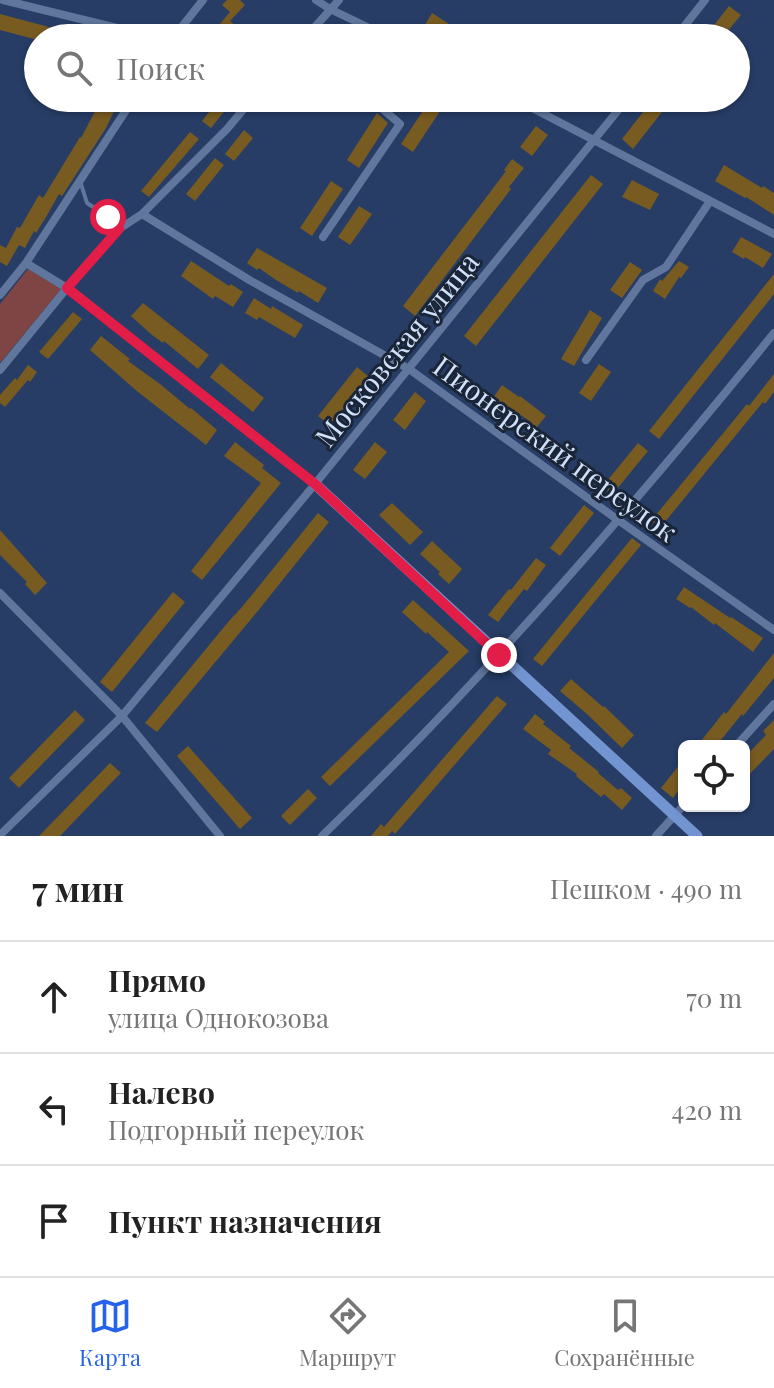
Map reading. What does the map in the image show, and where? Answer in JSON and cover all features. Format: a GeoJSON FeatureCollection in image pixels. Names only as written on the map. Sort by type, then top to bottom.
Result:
{"type":"FeatureCollection","features":[{"type":"Feature","properties":{"kind":"main road"},"geometry":{"type":"LineString","coordinates":[[315,484],[697,836]]}},
{"type":"Feature","properties":{"kind":"street"},"geometry":{"type":"LineString","coordinates":[[3,0],[101,24]]}},
{"type":"Feature","properties":{"kind":"street"},"geometry":{"type":"LineString","coordinates":[[184,24],[203,0]]}},
{"type":"Feature","properties":{"kind":"street"},"geometry":{"type":"LineString","coordinates":[[316,0],[361,24]]}},
{"type":"Feature","properties":{"kind":"street"},"geometry":{"type":"LineString","coordinates":[[317,24],[339,0]]}},
{"type":"Feature","properties":{"kind":"street"},"geometry":{"type":"LineString","coordinates":[[686,24],[705,0]]}},
{"type":"Feature","properties":{"kind":"street"},"geometry":{"type":"LineString","coordinates":[[0,295],[26,263],[125,112]]}},
{"type":"Feature","properties":{"kind":"street"},"geometry":{"type":"LineString","coordinates":[[0,370],[119,229],[142,214],[241,112]]}},
{"type":"Feature","properties":{"kind":"street"},"geometry":{"type":"LineString","coordinates":[[323,237],[400,124],[386,112]]}},
{"type":"Feature","properties":{"kind":"street"},"geometry":{"type":"LineString","coordinates":[[539,112],[774,234]]}},
{"type":"Feature","properties":{"kind":"street","name":"Московская улица"},"geometry":{"type":"LineString","coordinates":[[0,835],[122,716],[617,112]]}},
{"type":"Feature","properties":{"kind":"street"},"geometry":{"type":"LineString","coordinates":[[586,360],[643,280],[666,267],[710,201]]}},
{"type":"Feature","properties":{"kind":"street","name":"Пионерский переулок"},"geometry":{"type":"LineString","coordinates":[[142,214],[251,281],[409,369],[774,630]]}},
{"type":"Feature","properties":{"kind":"street"},"geometry":{"type":"LineString","coordinates":[[26,263],[67,288],[315,484]]}},
{"type":"Feature","properties":{"kind":"street"},"geometry":{"type":"LineString","coordinates":[[322,836],[384,777],[499,655],[618,520],[774,333]]}},
{"type":"Feature","properties":{"kind":"street"},"geometry":{"type":"LineString","coordinates":[[0,593],[122,716],[220,836]]}},
{"type":"Feature","properties":{"kind":"street"},"geometry":{"type":"LineString","coordinates":[[741,740],[774,704]]}},
{"type":"Feature","properties":{"kind":"street"},"geometry":{"type":"LineString","coordinates":[[656,836],[678,812]]}},
{"type":"Feature","properties":{"kind":"lane"},"geometry":{"type":"LineString","coordinates":[[80,180],[87,203],[119,229]]}},
{"type":"Feature","properties":{"kind":"shaded area"},"geometry":{"type":"Polygon","coordinates":[[[28,269],[61,289],[0,363],[0,304],[28,269]]]}},
{"type":"Feature","properties":{"kind":"building"},"geometry":{"type":"Polygon","coordinates":[[[227,0],[240,0],[245,5],[230,21],[233,24],[220,24],[230,12],[222,5],[227,0]]]}},
{"type":"Feature","properties":{"kind":"building"},"geometry":{"type":"Polygon","coordinates":[[[729,6],[741,15],[734,24],[715,24],[729,6]]]}},
{"type":"Feature","properties":{"kind":"building"},"geometry":{"type":"Polygon","coordinates":[[[432,13],[449,24],[425,24],[432,13]]]}},
{"type":"Feature","properties":{"kind":"building"},"geometry":{"type":"Polygon","coordinates":[[[0,14],[38,24],[24,24],[24,36],[0,30],[0,14]]]}},
{"type":"Feature","properties":{"kind":"building"},"geometry":{"type":"Polygon","coordinates":[[[95,112],[114,112],[62,196],[59,194],[25,248],[19,245],[7,266],[0,262],[0,245],[6,248],[17,227],[20,228],[39,195],[43,198],[95,112]]]}},
{"type":"Feature","properties":{"kind":"building"},"geometry":{"type":"Polygon","coordinates":[[[209,112],[224,112],[211,128],[202,121],[209,112]]]}},
{"type":"Feature","properties":{"kind":"building"},"geometry":{"type":"Polygon","coordinates":[[[422,112],[439,112],[413,152],[401,144],[422,112]]]}},
{"type":"Feature","properties":{"kind":"building"},"geometry":{"type":"Polygon","coordinates":[[[643,112],[662,112],[633,149],[622,139],[643,112]]]}},
{"type":"Feature","properties":{"kind":"building"},"geometry":{"type":"Polygon","coordinates":[[[377,113],[388,123],[359,168],[347,160],[377,113]]]}},
{"type":"Feature","properties":{"kind":"building"},"geometry":{"type":"Polygon","coordinates":[[[536,126],[548,135],[532,156],[520,147],[536,126]]]}},
{"type":"Feature","properties":{"kind":"building"},"geometry":{"type":"Polygon","coordinates":[[[244,130],[253,138],[234,161],[225,154],[244,130]]]}},
{"type":"Feature","properties":{"kind":"building"},"geometry":{"type":"Polygon","coordinates":[[[190,132],[199,139],[149,197],[141,191],[190,132]]]}},
{"type":"Feature","properties":{"kind":"building"},"geometry":{"type":"Polygon","coordinates":[[[215,158],[224,165],[195,201],[186,194],[215,158]]]}},
{"type":"Feature","properties":{"kind":"building"},"geometry":{"type":"Polygon","coordinates":[[[512,159],[524,168],[415,316],[403,306],[512,159]]]}},
{"type":"Feature","properties":{"kind":"building"},"geometry":{"type":"Polygon","coordinates":[[[724,165],[774,193],[774,215],[715,181],[724,165]]]}},
{"type":"Feature","properties":{"kind":"building"},"geometry":{"type":"Polygon","coordinates":[[[591,175],[603,184],[476,346],[464,336],[591,175]]]}},
{"type":"Feature","properties":{"kind":"building"},"geometry":{"type":"Polygon","coordinates":[[[632,180],[659,194],[650,210],[622,197],[632,180]]]}},
{"type":"Feature","properties":{"kind":"building"},"geometry":{"type":"Polygon","coordinates":[[[331,181],[343,189],[312,236],[300,228],[331,181]]]}},
{"type":"Feature","properties":{"kind":"building"},"geometry":{"type":"Polygon","coordinates":[[[359,206],[372,214],[350,245],[338,237],[359,206]]]}},
{"type":"Feature","properties":{"kind":"building"},"geometry":{"type":"Polygon","coordinates":[[[741,237],[772,254],[763,268],[732,252],[741,237]]]}},
{"type":"Feature","properties":{"kind":"building"},"geometry":{"type":"Polygon","coordinates":[[[257,248],[327,288],[318,303],[247,263],[257,248]]]}},
{"type":"Feature","properties":{"kind":"building"},"geometry":{"type":"Polygon","coordinates":[[[191,261],[243,292],[233,307],[215,296],[213,299],[181,276],[191,261]]]}},
{"type":"Feature","properties":{"kind":"building"},"geometry":{"type":"Polygon","coordinates":[[[679,261],[689,267],[665,299],[653,291],[660,279],[662,281],[679,261]]]}},
{"type":"Feature","properties":{"kind":"building"},"geometry":{"type":"Polygon","coordinates":[[[630,262],[642,270],[622,298],[610,290],[630,262]]]}},
{"type":"Feature","properties":{"kind":"building"},"geometry":{"type":"Polygon","coordinates":[[[774,274],[774,294],[659,439],[649,431],[774,274]]]}},
{"type":"Feature","properties":{"kind":"building"},"geometry":{"type":"Polygon","coordinates":[[[254,298],[303,325],[295,338],[259,317],[257,320],[245,313],[254,298]]]}},
{"type":"Feature","properties":{"kind":"building"},"geometry":{"type":"Polygon","coordinates":[[[143,303],[209,355],[198,369],[131,316],[143,303]]]}},
{"type":"Feature","properties":{"kind":"building"},"geometry":{"type":"Polygon","coordinates":[[[590,310],[602,318],[574,366],[561,359],[590,310]]]}},
{"type":"Feature","properties":{"kind":"building"},"geometry":{"type":"Polygon","coordinates":[[[73,312],[82,319],[48,359],[39,352],[73,312]]]}},
{"type":"Feature","properties":{"kind":"building"},"geometry":{"type":"Polygon","coordinates":[[[101,336],[130,359],[128,361],[217,430],[206,445],[90,350],[101,336]]]}},
{"type":"Feature","properties":{"kind":"building"},"geometry":{"type":"Polygon","coordinates":[[[221,363],[264,398],[253,412],[210,377],[221,363]]]}},
{"type":"Feature","properties":{"kind":"building"},"geometry":{"type":"Polygon","coordinates":[[[599,364],[611,372],[591,401],[579,393],[599,364]]]}},
{"type":"Feature","properties":{"kind":"building"},"geometry":{"type":"Polygon","coordinates":[[[28,365],[37,372],[5,407],[0,403],[0,395],[28,365]]]}},
{"type":"Feature","properties":{"kind":"building"},"geometry":{"type":"Polygon","coordinates":[[[357,367],[369,377],[330,425],[318,416],[357,367]]]}},
{"type":"Feature","properties":{"kind":"building"},"geometry":{"type":"Polygon","coordinates":[[[774,374],[774,392],[765,404],[763,402],[660,528],[651,521],[747,404],[749,406],[774,374]]]}},
{"type":"Feature","properties":{"kind":"building"},"geometry":{"type":"Polygon","coordinates":[[[502,385],[546,416],[537,427],[493,398],[502,385]]]}},
{"type":"Feature","properties":{"kind":"building"},"geometry":{"type":"Polygon","coordinates":[[[415,392],[426,401],[405,430],[393,420],[415,392]]]}},
{"type":"Feature","properties":{"kind":"building"},"geometry":{"type":"Polygon","coordinates":[[[235,442],[281,483],[202,580],[191,571],[261,483],[224,456],[235,442]]]}},
{"type":"Feature","properties":{"kind":"building"},"geometry":{"type":"Polygon","coordinates":[[[375,442],[387,452],[365,479],[353,470],[375,442]]]}},
{"type":"Feature","properties":{"kind":"building"},"geometry":{"type":"Polygon","coordinates":[[[638,443],[648,451],[612,495],[602,487],[638,443]]]}},
{"type":"Feature","properties":{"kind":"building"},"geometry":{"type":"Polygon","coordinates":[[[392,503],[423,532],[410,545],[379,515],[392,503]]]}},
{"type":"Feature","properties":{"kind":"building"},"geometry":{"type":"Polygon","coordinates":[[[584,505],[594,513],[560,556],[550,548],[584,505]]]}},
{"type":"Feature","properties":{"kind":"building"},"geometry":{"type":"Polygon","coordinates":[[[318,513],[329,522],[257,612],[157,732],[145,723],[242,607],[318,513]]]}},
{"type":"Feature","properties":{"kind":"building"},"geometry":{"type":"Polygon","coordinates":[[[0,530],[47,583],[35,595],[25,584],[27,582],[0,555],[0,530]]]}},
{"type":"Feature","properties":{"kind":"building"},"geometry":{"type":"Polygon","coordinates":[[[632,538],[641,545],[542,666],[533,659],[632,538]]]}},
{"type":"Feature","properties":{"kind":"building"},"geometry":{"type":"Polygon","coordinates":[[[432,541],[462,569],[449,584],[420,554],[432,541]]]}},
{"type":"Feature","properties":{"kind":"building"},"geometry":{"type":"Polygon","coordinates":[[[536,558],[546,565],[527,591],[524,589],[498,622],[488,615],[511,590],[536,558]]]}},
{"type":"Feature","properties":{"kind":"building"},"geometry":{"type":"Polygon","coordinates":[[[684,587],[763,638],[753,652],[676,599],[684,587]]]}},
{"type":"Feature","properties":{"kind":"building"},"geometry":{"type":"Polygon","coordinates":[[[173,592],[185,602],[112,692],[100,682],[173,592]]]}},
{"type":"Feature","properties":{"kind":"building"},"geometry":{"type":"Polygon","coordinates":[[[413,600],[469,651],[330,786],[321,777],[449,652],[402,612],[413,600]]]}},
{"type":"Feature","properties":{"kind":"building"},"geometry":{"type":"Polygon","coordinates":[[[774,653],[774,678],[743,716],[721,740],[702,740],[724,712],[726,714],[774,653]]]}},
{"type":"Feature","properties":{"kind":"building"},"geometry":{"type":"Polygon","coordinates":[[[571,679],[634,735],[622,748],[560,691],[571,679]]]}},
{"type":"Feature","properties":{"kind":"building"},"geometry":{"type":"Polygon","coordinates":[[[497,696],[507,704],[395,834],[392,831],[388,836],[371,836],[381,824],[384,827],[497,696]]]}},
{"type":"Feature","properties":{"kind":"building"},"geometry":{"type":"Polygon","coordinates":[[[75,710],[85,720],[19,788],[9,778],[75,710]]]}},
{"type":"Feature","properties":{"kind":"building"},"geometry":{"type":"Polygon","coordinates":[[[535,714],[571,746],[569,748],[618,790],[621,788],[632,798],[622,810],[548,754],[551,750],[523,729],[535,714]]]}},
{"type":"Feature","properties":{"kind":"building"},"geometry":{"type":"Polygon","coordinates":[[[774,720],[774,749],[750,774],[750,752],[766,735],[763,731],[774,720]]]}},
{"type":"Feature","properties":{"kind":"building"},"geometry":{"type":"Polygon","coordinates":[[[188,746],[252,818],[240,829],[177,756],[188,746]]]}},
{"type":"Feature","properties":{"kind":"building"},"geometry":{"type":"Polygon","coordinates":[[[110,763],[121,773],[60,836],[39,836],[110,763]]]}},
{"type":"Feature","properties":{"kind":"building"},"geometry":{"type":"Polygon","coordinates":[[[678,767],[678,791],[673,798],[661,788],[678,767]]]}},
{"type":"Feature","properties":{"kind":"building"},"geometry":{"type":"Polygon","coordinates":[[[308,789],[317,798],[290,825],[281,816],[308,789]]]}},
{"type":"Feature","properties":{"kind":"route"},"geometry":{"type":"LineString","coordinates":[[108,217],[119,229],[67,288],[315,484],[499,655]]}}]}
